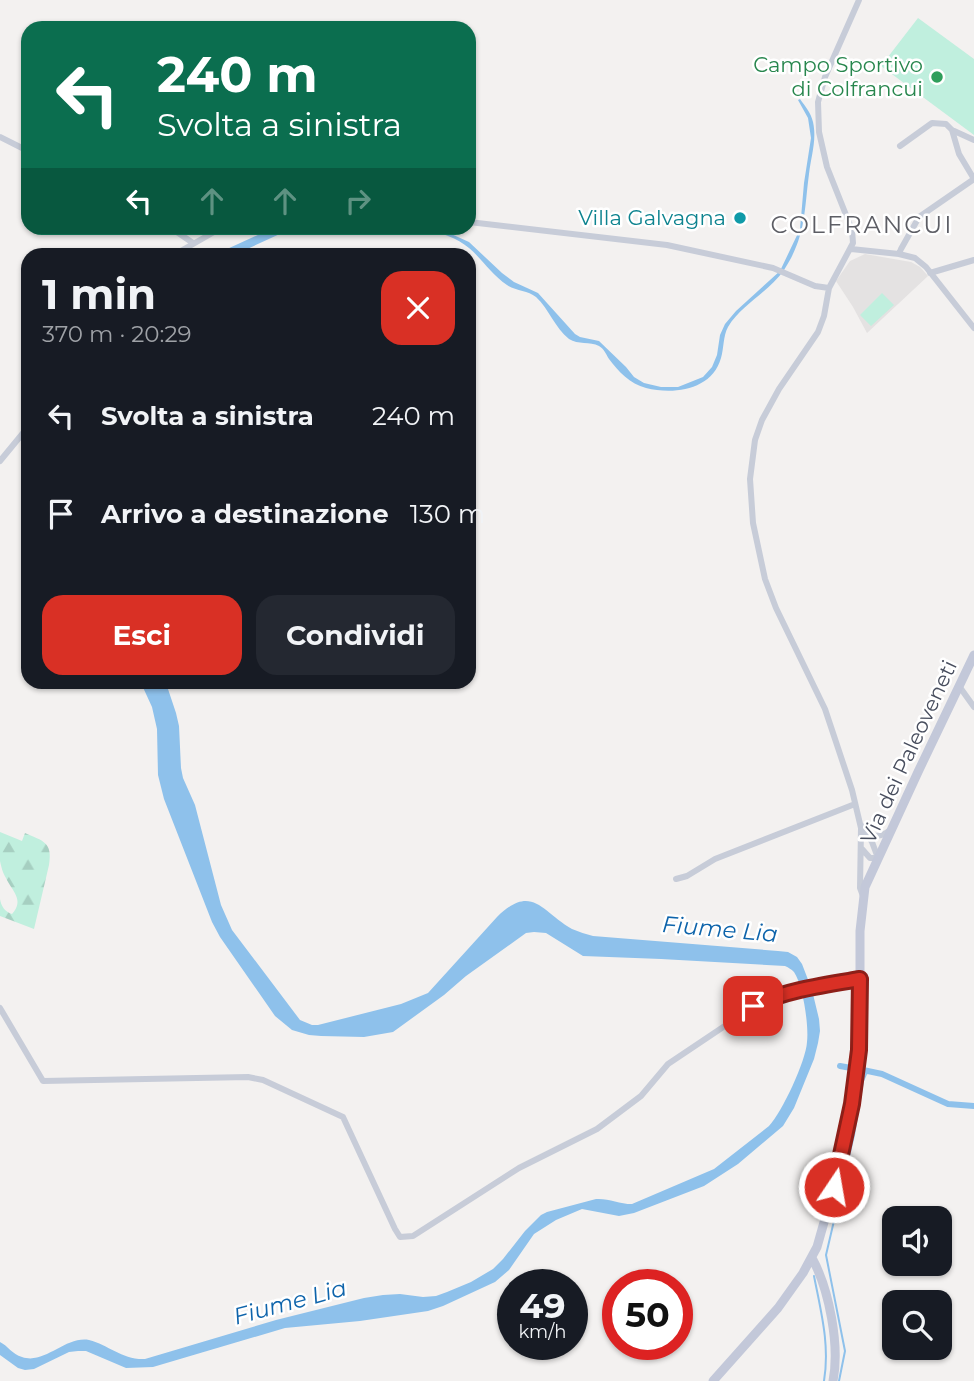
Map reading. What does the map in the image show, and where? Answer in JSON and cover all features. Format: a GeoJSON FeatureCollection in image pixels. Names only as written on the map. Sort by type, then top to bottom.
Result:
{"type":"FeatureCollection","features":[{"type":"Feature","properties":{"kind":"main road","name":"Via dei Paleoveneti"},"geometry":{"type":"LineString","coordinates":[[713,1381],[778,1308],[803,1273],[817,1247],[826,1220],[852,1104],[859,1050],[860,931],[865,887],[974,656]]}},
{"type":"Feature","properties":{"kind":"main road"},"geometry":{"type":"LineString","coordinates":[[812,1258],[823,1281],[835,1344],[833,1381]]}},
{"type":"Feature","properties":{"kind":"street"},"geometry":{"type":"LineString","coordinates":[[859,0],[825,77],[818,102],[819,132],[827,167],[854,237],[851,249],[829,288],[818,332],[779,389],[762,420],[755,440],[750,479],[753,523],[765,579],[776,608],[825,709],[862,827],[872,842],[877,861]]}},
{"type":"Feature","properties":{"kind":"street"},"geometry":{"type":"LineString","coordinates":[[900,146],[932,123],[946,124],[974,140]]}},
{"type":"Feature","properties":{"kind":"street"},"geometry":{"type":"LineString","coordinates":[[899,254],[919,218],[974,179],[959,154],[953,130]]}},
{"type":"Feature","properties":{"kind":"street"},"geometry":{"type":"LineString","coordinates":[[0,137],[21,148]]}},
{"type":"Feature","properties":{"kind":"street"},"geometry":{"type":"LineString","coordinates":[[476,223],[667,245],[773,268],[815,286],[829,288]]}},
{"type":"Feature","properties":{"kind":"street"},"geometry":{"type":"LineString","coordinates":[[181,235],[193,243]]}},
{"type":"Feature","properties":{"kind":"street"},"geometry":{"type":"LineString","coordinates":[[185,248],[208,235]]}},
{"type":"Feature","properties":{"kind":"street"},"geometry":{"type":"LineString","coordinates":[[851,249],[915,258],[974,328]]}},
{"type":"Feature","properties":{"kind":"street"},"geometry":{"type":"LineString","coordinates":[[930,273],[974,260]]}},
{"type":"Feature","properties":{"kind":"street"},"geometry":{"type":"LineString","coordinates":[[0,461],[21,436]]}},
{"type":"Feature","properties":{"kind":"street"},"geometry":{"type":"LineString","coordinates":[[959,686],[974,707]]}},
{"type":"Feature","properties":{"kind":"street"},"geometry":{"type":"LineString","coordinates":[[676,878],[687,876],[715,859],[855,804]]}},
{"type":"Feature","properties":{"kind":"street"},"geometry":{"type":"LineString","coordinates":[[862,827],[876,836],[884,835],[891,829]]}},
{"type":"Feature","properties":{"kind":"street"},"geometry":{"type":"LineString","coordinates":[[862,827],[860,888],[864,896]]}},
{"type":"Feature","properties":{"kind":"street"},"geometry":{"type":"LineString","coordinates":[[861,848],[865,855],[877,861]]}},
{"type":"Feature","properties":{"kind":"street"},"geometry":{"type":"LineString","coordinates":[[0,1008],[43,1081],[248,1076],[263,1080],[343,1117],[395,1229],[400,1237],[405,1237],[413,1236],[519,1168],[597,1129],[641,1096],[668,1064],[753,1006],[814,987],[860,979]]}},
{"type":"Feature","properties":{"kind":"shaded area"},"geometry":{"type":"Polygon","coordinates":[[[865,254],[911,262],[928,276],[867,333],[836,281],[850,261],[865,254]]]}},
{"type":"Feature","properties":{"kind":"green space","name":"Campo Sportivo di Colfrancui"},"geometry":{"type":"Polygon","coordinates":[[[918,18],[974,59],[974,135],[881,66],[918,18]]]}},
{"type":"Feature","properties":{"kind":"green space"},"geometry":{"type":"Polygon","coordinates":[[[882,293],[894,305],[871,326],[860,315],[882,293]]]}},
{"type":"Feature","properties":{"kind":"green space"},"geometry":{"type":"Polygon","coordinates":[[[0,832],[22,841],[25,833],[48,847],[49,865],[34,929],[0,916],[0,899],[7,912],[12,914],[17,900],[0,861],[0,832]]]}},
{"type":"Feature","properties":{"kind":"water"},"geometry":{"type":"Polygon","coordinates":[[[800,99],[808,110],[814,135],[803,224],[796,246],[778,278],[741,311],[728,327],[716,369],[709,377],[691,388],[657,390],[630,380],[599,346],[569,339],[536,297],[507,285],[476,254],[476,249],[514,282],[538,293],[575,334],[599,341],[634,377],[644,383],[678,387],[703,377],[712,367],[717,355],[725,324],[780,271],[800,229],[811,138],[808,118],[798,100],[800,99]]]}},
{"type":"Feature","properties":{"kind":"water"},"geometry":{"type":"Polygon","coordinates":[[[258,235],[278,235],[249,248],[229,248],[258,235]]]}},
{"type":"Feature","properties":{"kind":"water"},"geometry":{"type":"Polygon","coordinates":[[[446,235],[454,235],[475,248],[469,248],[446,235]]]}},
{"type":"Feature","properties":{"kind":"water"},"geometry":{"type":"Polygon","coordinates":[[[144,689],[168,689],[179,726],[183,778],[195,805],[221,905],[232,930],[300,1020],[318,1025],[401,1004],[428,993],[497,917],[519,902],[536,904],[572,929],[593,936],[788,952],[802,964],[812,990],[820,1031],[814,1059],[794,1108],[783,1126],[738,1164],[704,1186],[634,1213],[619,1216],[582,1209],[556,1220],[534,1234],[510,1269],[497,1269],[495,1282],[428,1311],[285,1328],[153,1367],[126,1368],[86,1351],[78,1351],[69,1352],[34,1369],[18,1368],[0,1355],[0,1342],[19,1356],[30,1358],[47,1354],[72,1342],[89,1340],[122,1355],[145,1359],[276,1320],[364,1298],[400,1294],[423,1297],[447,1292],[493,1269],[525,1231],[547,1212],[596,1199],[632,1204],[714,1169],[769,1126],[792,1086],[806,1050],[807,1026],[803,996],[794,972],[785,966],[583,956],[546,933],[534,932],[526,933],[393,1032],[364,1037],[309,1035],[292,1030],[275,1016],[212,922],[164,799],[158,775],[157,729],[152,707],[144,689]]]}},
{"type":"Feature","properties":{"kind":"waterway"},"geometry":{"type":"LineString","coordinates":[[840,1066],[851,1068]]}},
{"type":"Feature","properties":{"kind":"waterway"},"geometry":{"type":"LineString","coordinates":[[863,1070],[882,1074],[948,1104],[974,1106]]}},
{"type":"Feature","properties":{"kind":"waterway"},"geometry":{"type":"LineString","coordinates":[[839,1381],[845,1351],[826,1255],[854,1135],[863,1081],[871,1071]]}},
{"type":"Feature","properties":{"kind":"waterway"},"geometry":{"type":"LineString","coordinates":[[814,1276],[825,1341],[824,1381]]}},
{"type":"Feature","properties":{"kind":"place","name":"Campo Sportivo di Colfrancui"},"geometry":{"type":"Point","coordinates":[937,77]}},
{"type":"Feature","properties":{"kind":"place","name":"Villa Galvagna"},"geometry":{"type":"Point","coordinates":[740,218]}},
{"type":"Feature","properties":{"kind":"district","name":"COLFRANCUI"},"geometry":{"type":"Point","coordinates":[862,225]}},
{"type":"Feature","properties":{"kind":"route"},"geometry":{"type":"LineString","coordinates":[[753,1006],[814,987],[860,979],[859,1050],[852,1104],[834,1187]]}},
{"type":"Feature","properties":{"kind":"water label","name":"Fiume Lia"},"geometry":{"type":"Point","coordinates":[720,929]}},
{"type":"Feature","properties":{"kind":"water label","name":"Fiume Lia"},"geometry":{"type":"Point","coordinates":[290,1302]}}]}
